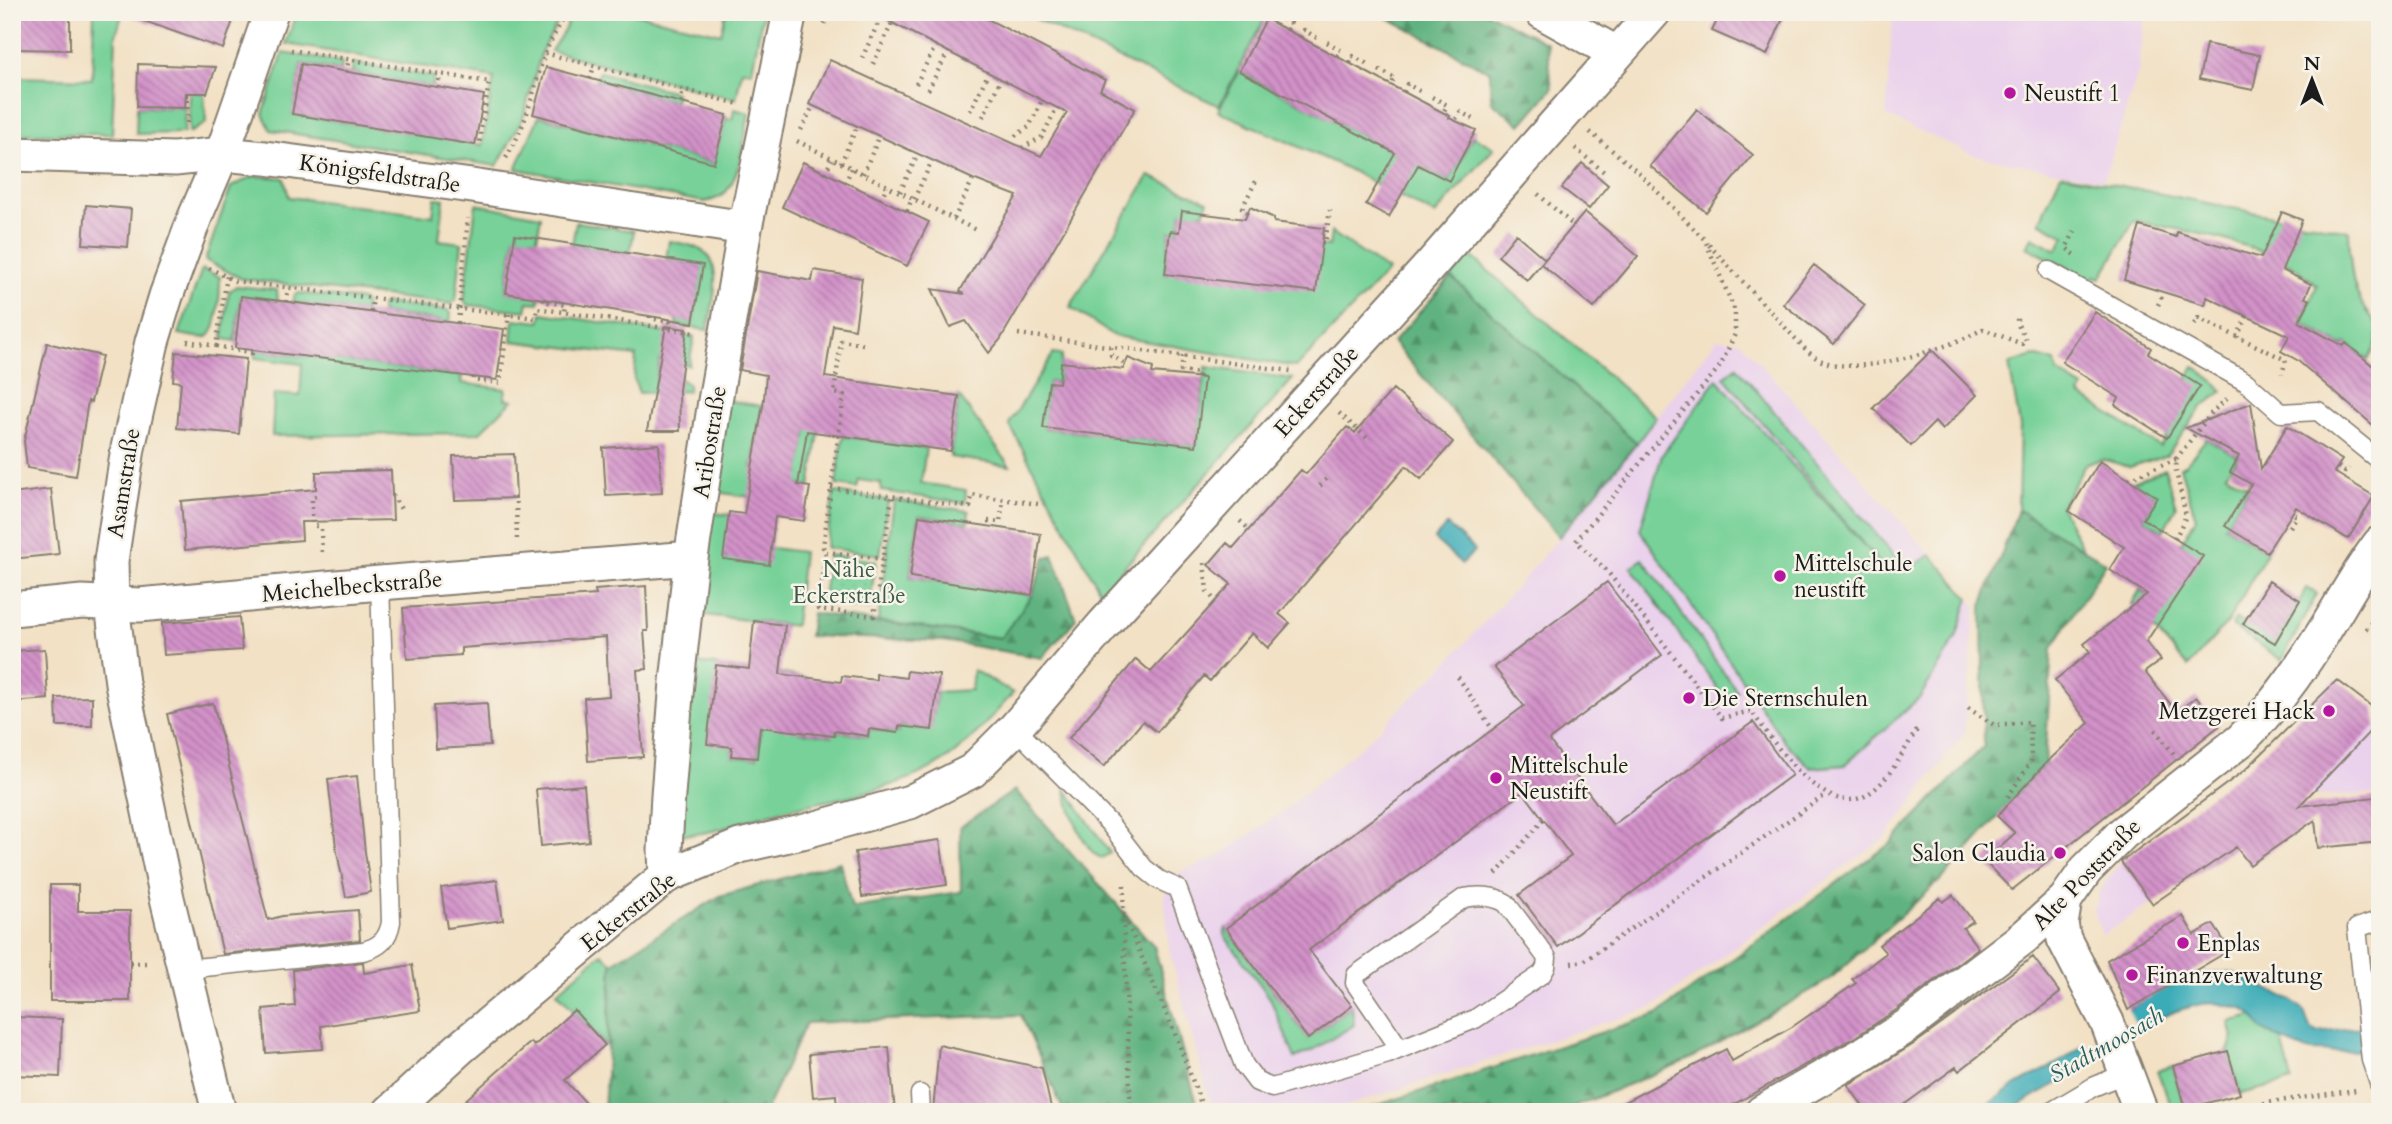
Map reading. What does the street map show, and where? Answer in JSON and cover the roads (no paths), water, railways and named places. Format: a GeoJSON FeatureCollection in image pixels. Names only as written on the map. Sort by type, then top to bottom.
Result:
{"type":"FeatureCollection","features":[{"type":"Feature","properties":{"kind":"street","name":"Asamstraße"},"geometry":{"type":"LineString","coordinates":[[219,1112],[167,898],[122,683],[111,604],[111,561],[135,408],[166,296],[222,154],[271,12]]}},
{"type":"Feature","properties":{"kind":"street","name":"Aribostraße"},"geometry":{"type":"LineString","coordinates":[[666,876],[668,795],[691,558],[745,228],[790,12]]}},
{"type":"Feature","properties":{"kind":"street"},"geometry":{"type":"LineString","coordinates":[[1542,12],[1616,53]]}},
{"type":"Feature","properties":{"kind":"street","name":"Eckerstraße"},"geometry":{"type":"LineString","coordinates":[[390,1112],[460,1048],[666,876],[740,845],[802,832],[910,802],[972,771],[1015,728],[1104,624],[1568,112],[1654,12]]}},
{"type":"Feature","properties":{"kind":"street","name":"Königsfeldstraße"},"geometry":{"type":"LineString","coordinates":[[12,154],[175,159],[222,154],[362,170],[745,228]]}},
{"type":"Feature","properties":{"kind":"street","name":"Alte Poststraße"},"geometry":{"type":"LineString","coordinates":[[1762,1112],[1907,1026],[2024,937],[2065,900],[2086,870],[2123,833],[2220,758],[2256,724],[2302,666],[2360,570],[2380,543]]}},
{"type":"Feature","properties":{"kind":"street","name":"Meichelbeckstraße"},"geometry":{"type":"LineString","coordinates":[[12,609],[82,602],[139,605],[691,558]]}},
{"type":"Feature","properties":{"kind":"street"},"geometry":{"type":"LineString","coordinates":[[2065,900],[2060,924],[2064,939],[2117,1049],[2141,1112]]}},
{"type":"Feature","properties":{"kind":"lane"},"geometry":{"type":"LineString","coordinates":[[2049,271],[2246,382],[2281,413],[2318,411],[2380,461]]}},
{"type":"Feature","properties":{"kind":"lane"},"geometry":{"type":"LineString","coordinates":[[185,969],[363,951],[388,938],[391,922],[380,583]]}},
{"type":"Feature","properties":{"kind":"lane"},"geometry":{"type":"LineString","coordinates":[[1015,728],[1109,823],[1144,868],[1159,880],[1177,888],[1244,1065],[1257,1082],[1272,1088],[1399,1049],[1475,1019],[1542,974],[1546,967],[1546,958],[1506,903],[1499,899],[1476,896],[1464,898],[1356,975],[1355,983],[1399,1049]]}},
{"type":"Feature","properties":{"kind":"lane"},"geometry":{"type":"LineString","coordinates":[[2372,1088],[2357,928],[2380,919]]}},
{"type":"Feature","properties":{"kind":"lane"},"geometry":{"type":"LineString","coordinates":[[2051,1112],[2093,1087],[2117,1049]]}},
{"type":"Feature","properties":{"kind":"water"},"geometry":{"type":"Polygon","coordinates":[[[1447,525],[1475,550],[1462,564],[1434,539],[1447,525]]]}},
{"type":"Feature","properties":{"kind":"water","name":"Stadtmoosach"},"geometry":{"type":"Polygon","coordinates":[[[2216,972],[2233,973],[2291,1000],[2303,1009],[2310,1028],[2317,1032],[2380,1025],[2380,1049],[2311,1051],[2263,1030],[2253,1016],[2243,1009],[2216,1003],[2201,1004],[2152,1022],[2088,1066],[2006,1112],[1977,1112],[2013,1087],[2069,1056],[2156,992],[2195,976],[2216,972]]]}},
{"type":"Feature","properties":{"kind":"place","name":"Neustift 1"},"geometry":{"type":"Point","coordinates":[2010,93]}},
{"type":"Feature","properties":{"kind":"place","name":"Mittelschule neustift"},"geometry":{"type":"Point","coordinates":[1780,576]}},
{"type":"Feature","properties":{"kind":"place","name":"Die Sternschulen"},"geometry":{"type":"Point","coordinates":[1689,698]}},
{"type":"Feature","properties":{"kind":"place","name":"Metzgerei Hack"},"geometry":{"type":"Point","coordinates":[2329,711]}},
{"type":"Feature","properties":{"kind":"place","name":"Mittelschule Neustift"},"geometry":{"type":"Point","coordinates":[1496,778]}},
{"type":"Feature","properties":{"kind":"place","name":"Salon Claudia"},"geometry":{"type":"Point","coordinates":[2060,853]}},
{"type":"Feature","properties":{"kind":"place","name":"Enplas"},"geometry":{"type":"Point","coordinates":[2183,943]}},
{"type":"Feature","properties":{"kind":"place","name":"Finanzverwaltung"},"geometry":{"type":"Point","coordinates":[2132,975]}},
{"type":"Feature","properties":{"kind":"park label","name":"Nähe Eckerstraße"},"geometry":{"type":"Point","coordinates":[849,582]}}]}
